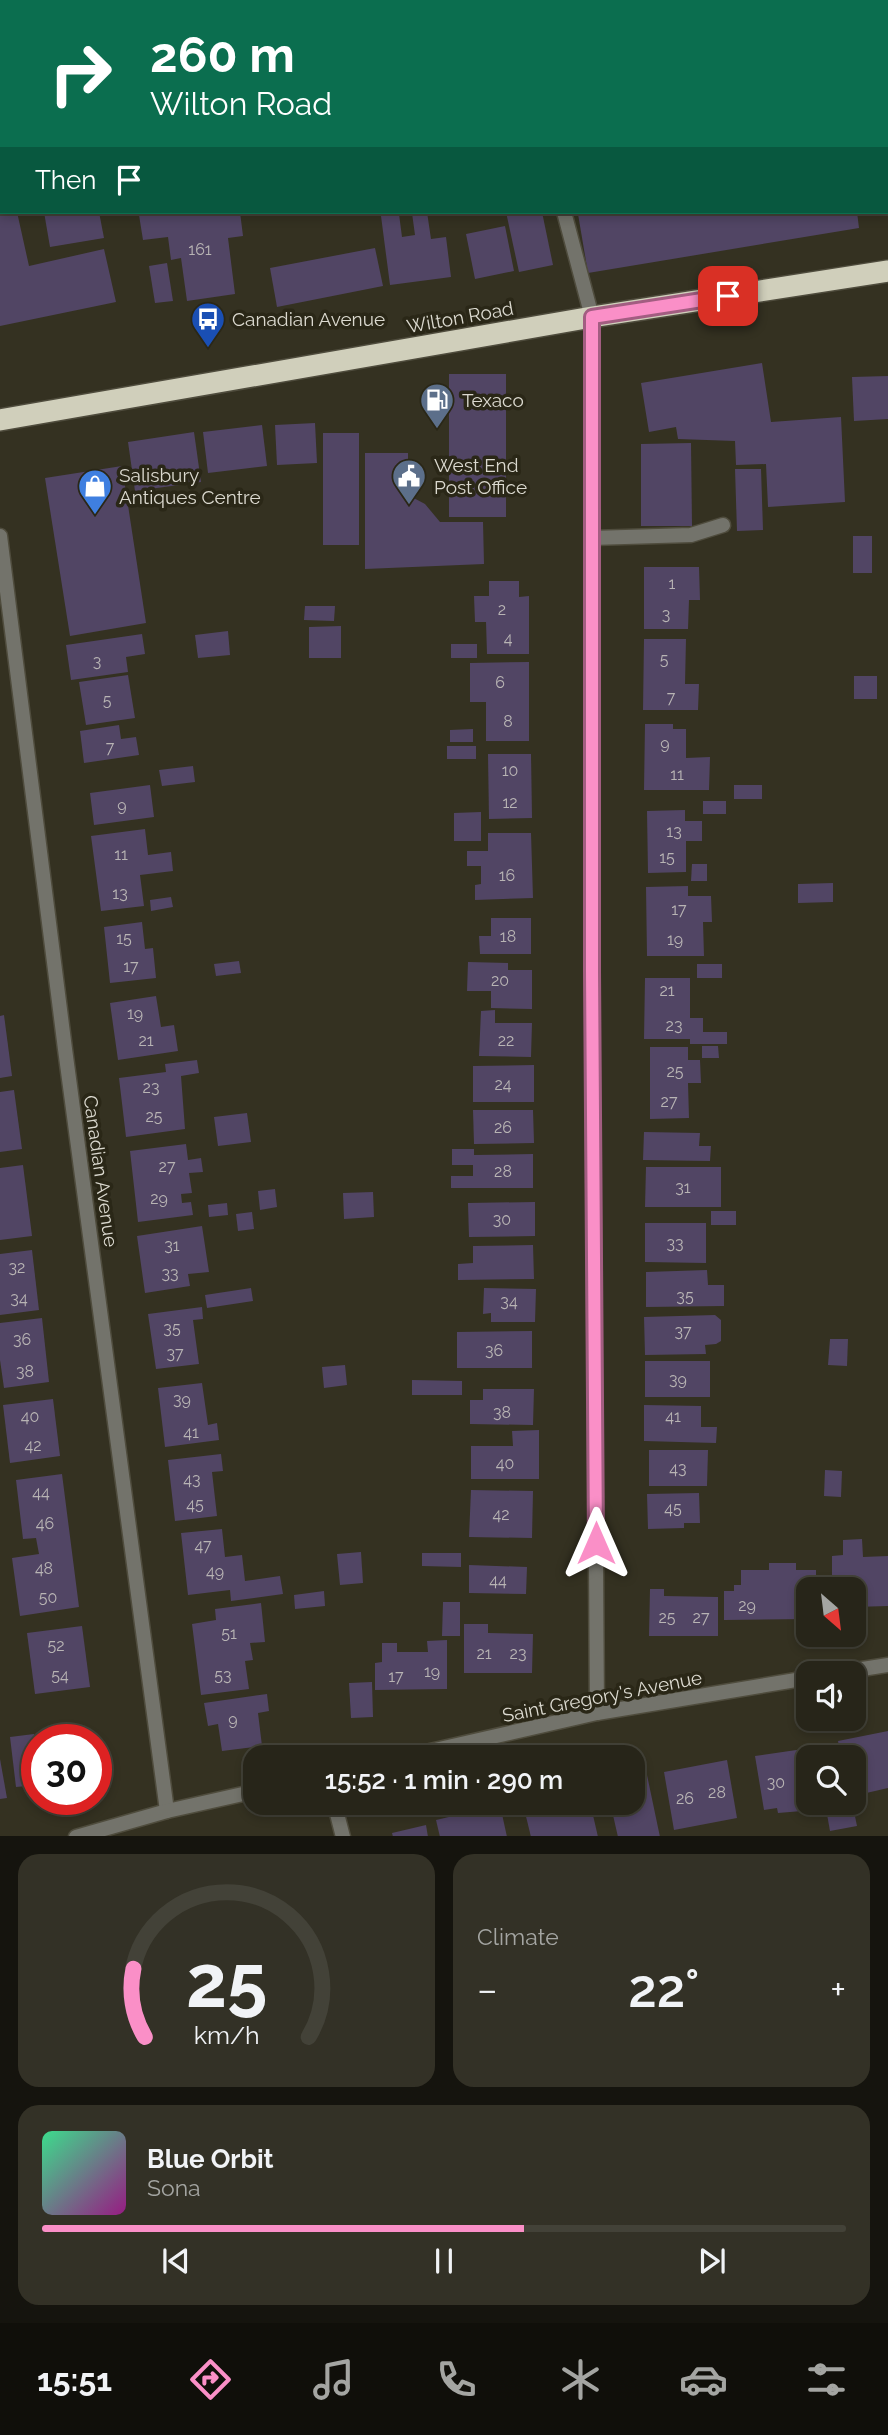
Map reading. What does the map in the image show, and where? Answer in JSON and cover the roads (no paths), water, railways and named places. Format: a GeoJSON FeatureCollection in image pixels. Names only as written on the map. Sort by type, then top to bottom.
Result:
{"type":"FeatureCollection","features":[{"type":"Feature","properties":{"kind":"highway","name":"Wilton Road"},"geometry":{"type":"LineString","coordinates":[[0,420],[592,317],[888,271]]}},
{"type":"Feature","properties":{"kind":"street"},"geometry":{"type":"LineString","coordinates":[[565,214],[592,317],[597,1713]]}},
{"type":"Feature","properties":{"kind":"street"},"geometry":{"type":"LineString","coordinates":[[592,538],[691,536],[723,525]]}},
{"type":"Feature","properties":{"kind":"street","name":"Canadian Avenue"},"geometry":{"type":"LineString","coordinates":[[0,536],[167,1811]]}},
{"type":"Feature","properties":{"kind":"street"},"geometry":{"type":"LineString","coordinates":[[866,1668],[888,1664]]}},
{"type":"Feature","properties":{"kind":"street","name":"Saint Gregory's Avenue"},"geometry":{"type":"LineString","coordinates":[[457,1745],[597,1713],[796,1680]]}},
{"type":"Feature","properties":{"kind":"street"},"geometry":{"type":"LineString","coordinates":[[76,1836],[243,1794]]}},
{"type":"Feature","properties":{"kind":"street"},"geometry":{"type":"LineString","coordinates":[[337,1815],[343,1836]]}},
{"type":"Feature","properties":{"kind":"place","name":"Canadian Avenue"},"geometry":{"type":"Point","coordinates":[208,349]}},
{"type":"Feature","properties":{"kind":"place","name":"Texaco"},"geometry":{"type":"Point","coordinates":[437,430]}},
{"type":"Feature","properties":{"kind":"place","name":"West End Post Office"},"geometry":{"type":"Point","coordinates":[409,506]}},
{"type":"Feature","properties":{"kind":"place","name":"Salisbury Antiques Centre"},"geometry":{"type":"Point","coordinates":[95,516]}}]}
